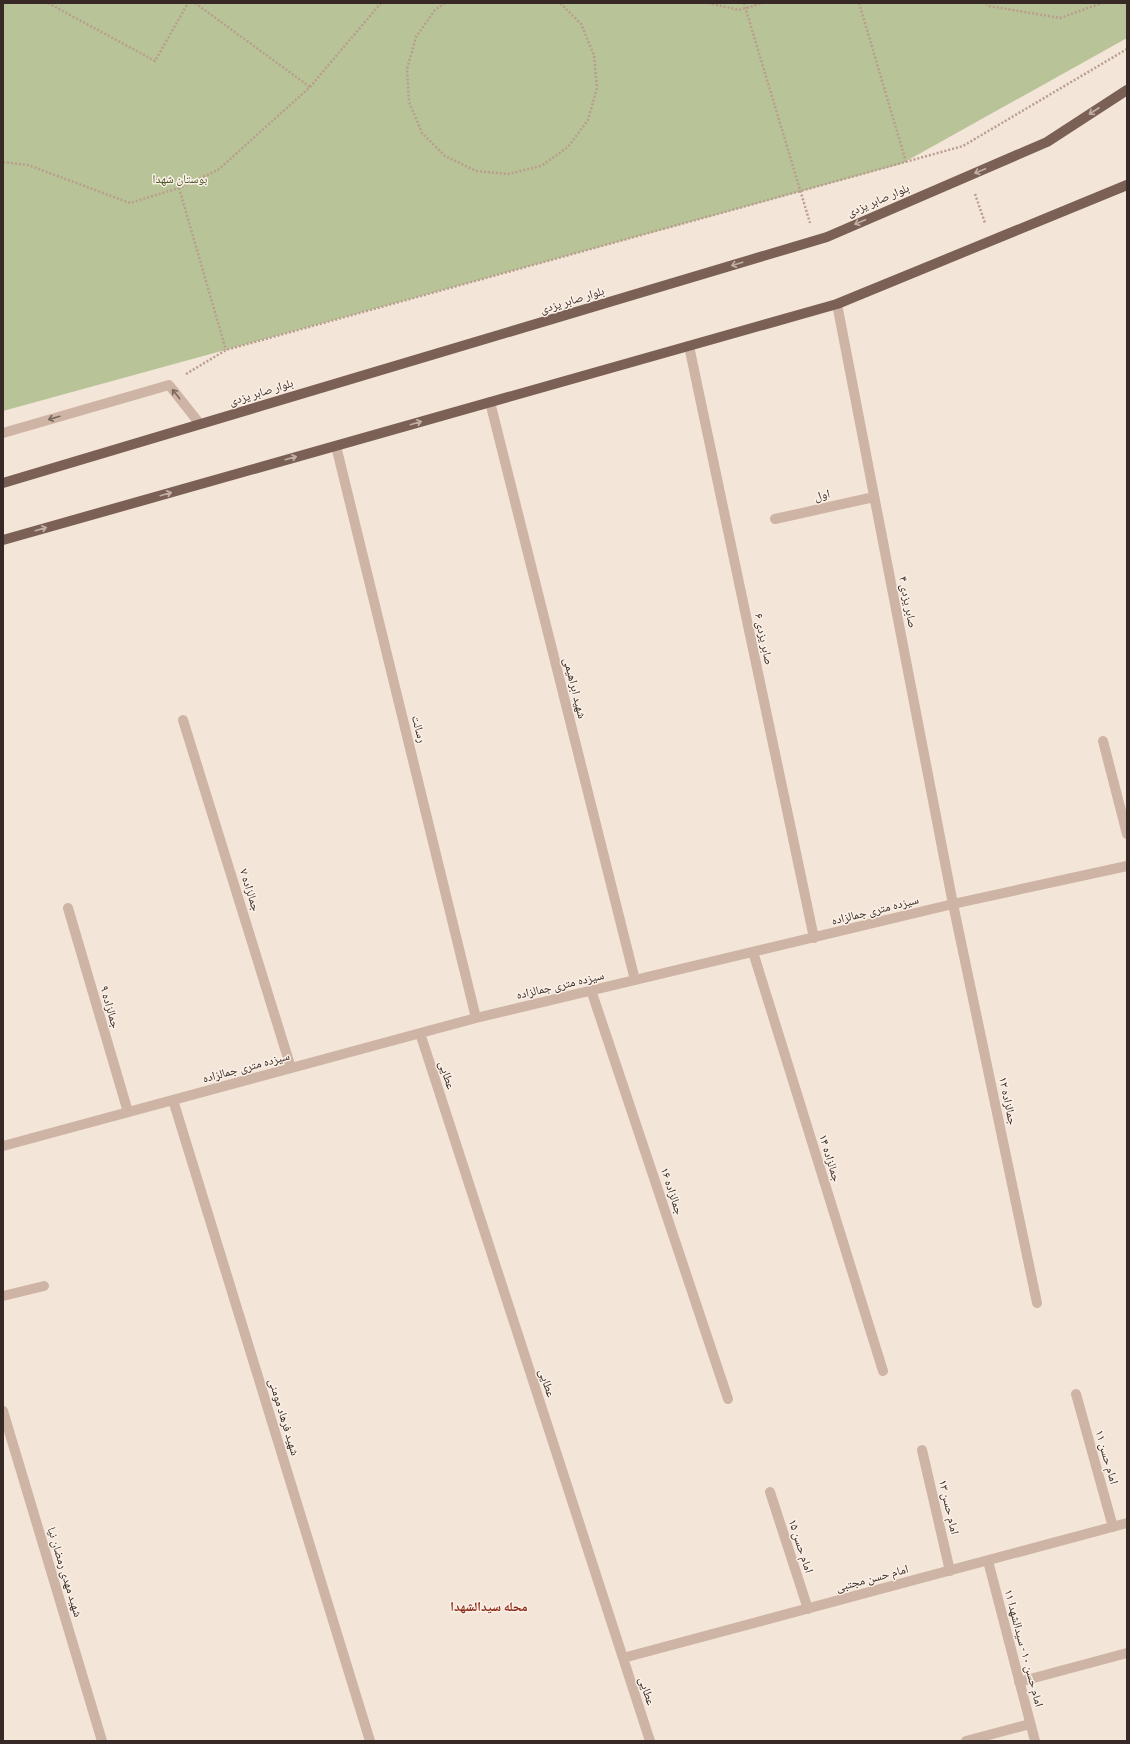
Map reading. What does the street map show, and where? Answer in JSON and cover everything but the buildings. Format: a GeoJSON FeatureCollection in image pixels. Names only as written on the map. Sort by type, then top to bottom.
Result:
{"type":"FeatureCollection","features":[{"type":"Feature","properties":{"kind":"main road","name":"بلوار صابر یزدی"},"geometry":{"type":"LineString","coordinates":[[3,483],[816,240],[1047,142],[1127,90]]}},
{"type":"Feature","properties":{"kind":"main road"},"geometry":{"type":"LineString","coordinates":[[3,540],[837,304],[1127,185]]}},
{"type":"Feature","properties":{"kind":"street","name":"صابر یزدی ۴"},"geometry":{"type":"LineString","coordinates":[[837,304],[953,904]]}},
{"type":"Feature","properties":{"kind":"street","name":"صابر یزدی ۶"},"geometry":{"type":"LineString","coordinates":[[689,346],[814,938]]}},
{"type":"Feature","properties":{"kind":"street"},"geometry":{"type":"LineString","coordinates":[[3,433],[169,385],[200,424]]}},
{"type":"Feature","properties":{"kind":"street","name":"شهید ابراهیمی"},"geometry":{"type":"LineString","coordinates":[[490,402],[635,980]]}},
{"type":"Feature","properties":{"kind":"street","name":"رسالت"},"geometry":{"type":"LineString","coordinates":[[336,446],[476,1018]]}},
{"type":"Feature","properties":{"kind":"street","name":"اول"},"geometry":{"type":"LineString","coordinates":[[775,519],[874,497]]}},
{"type":"Feature","properties":{"kind":"street","name":"جمالزاده ۷"},"geometry":{"type":"LineString","coordinates":[[184,720],[292,1068]]}},
{"type":"Feature","properties":{"kind":"street"},"geometry":{"type":"LineString","coordinates":[[1103,741],[1127,834]]}},
{"type":"Feature","properties":{"kind":"street","name":"سیزده متری جمالزاده"},"geometry":{"type":"LineString","coordinates":[[3,1146],[476,1018],[953,904],[1127,866]]}},
{"type":"Feature","properties":{"kind":"street","name":"جمالزاده ۱۲"},"geometry":{"type":"LineString","coordinates":[[953,904],[1037,1303]]}},
{"type":"Feature","properties":{"kind":"street","name":"جمالزاده ۹"},"geometry":{"type":"LineString","coordinates":[[68,908],[128,1112]]}},
{"type":"Feature","properties":{"kind":"street","name":"جمالزاده ۱۴"},"geometry":{"type":"LineString","coordinates":[[753,952],[883,1371]]}},
{"type":"Feature","properties":{"kind":"street","name":"جمالزاده ۱۶"},"geometry":{"type":"LineString","coordinates":[[592,990],[728,1399]]}},
{"type":"Feature","properties":{"kind":"street","name":"عطایی"},"geometry":{"type":"LineString","coordinates":[[420,1033],[650,1741]]}},
{"type":"Feature","properties":{"kind":"street","name":"شهید فرهاد مومنی"},"geometry":{"type":"LineString","coordinates":[[173,1100],[370,1741]]}},
{"type":"Feature","properties":{"kind":"street"},"geometry":{"type":"LineString","coordinates":[[3,1296],[44,1286]]}},
{"type":"Feature","properties":{"kind":"street","name":"امام حسن ۱۱"},"geometry":{"type":"LineString","coordinates":[[1076,1394],[1113,1527]]}},
{"type":"Feature","properties":{"kind":"street","name":"شهید مهدی رمضان نیا"},"geometry":{"type":"LineString","coordinates":[[3,1411],[102,1741]]}},
{"type":"Feature","properties":{"kind":"street","name":"امام حسن ۱۳"},"geometry":{"type":"LineString","coordinates":[[922,1450],[950,1571]]}},
{"type":"Feature","properties":{"kind":"street","name":"امام حسن ۱۵"},"geometry":{"type":"LineString","coordinates":[[770,1492],[808,1609]]}},
{"type":"Feature","properties":{"kind":"street","name":"امام حسن مجتبی"},"geometry":{"type":"LineString","coordinates":[[623,1658],[1127,1524]]}},
{"type":"Feature","properties":{"kind":"street","name":"امام حسن ۱۰ - سیدالشهدا ۱۱"},"geometry":{"type":"LineString","coordinates":[[988,1561],[1035,1741]]}},
{"type":"Feature","properties":{"kind":"street"},"geometry":{"type":"LineString","coordinates":[[1019,1682],[1127,1653]]}},
{"type":"Feature","properties":{"kind":"street"},"geometry":{"type":"LineString","coordinates":[[966,1741],[1030,1724]]}},
{"type":"Feature","properties":{"kind":"path"},"geometry":{"type":"LineString","coordinates":[[48,3],[155,61],[188,3]]}},
{"type":"Feature","properties":{"kind":"path"},"geometry":{"type":"LineString","coordinates":[[195,3],[310,87]]}},
{"type":"Feature","properties":{"kind":"path"},"geometry":{"type":"LineString","coordinates":[[3,162],[28,165],[130,204],[179,188],[218,170],[310,87],[381,3]]}},
{"type":"Feature","properties":{"kind":"path"},"geometry":{"type":"LineString","coordinates":[[445,3],[435,10],[416,37],[406,69],[409,102],[422,133],[445,156],[476,171],[508,174],[540,166],[563,151],[568,147],[588,120],[597,88],[594,55],[581,24],[560,3]]}},
{"type":"Feature","properties":{"kind":"path"},"geometry":{"type":"LineString","coordinates":[[708,3],[740,10],[763,3]]}},
{"type":"Feature","properties":{"kind":"path"},"geometry":{"type":"LineString","coordinates":[[744,3],[816,240]]}},
{"type":"Feature","properties":{"kind":"path"},"geometry":{"type":"LineString","coordinates":[[859,3],[906,162]]}},
{"type":"Feature","properties":{"kind":"path"},"geometry":{"type":"LineString","coordinates":[[986,3],[990,6],[1060,18],[1102,3]]}},
{"type":"Feature","properties":{"kind":"path"},"geometry":{"type":"LineString","coordinates":[[169,385],[226,350],[963,146],[1127,49]]}},
{"type":"Feature","properties":{"kind":"path"},"geometry":{"type":"LineString","coordinates":[[968,176],[992,240]]}},
{"type":"Feature","properties":{"kind":"path"},"geometry":{"type":"LineString","coordinates":[[179,188],[226,350]]}},
{"type":"Feature","properties":{"kind":"green space","name":"بوستان شهدا"},"geometry":{"type":"Polygon","coordinates":[[[3,3],[1127,3],[1127,38],[901,164],[3,411],[3,3]]]}},
{"type":"Feature","properties":{"kind":"district","name":"محله سیدالشهدا"},"geometry":{"type":"Point","coordinates":[489,1606]}}]}
